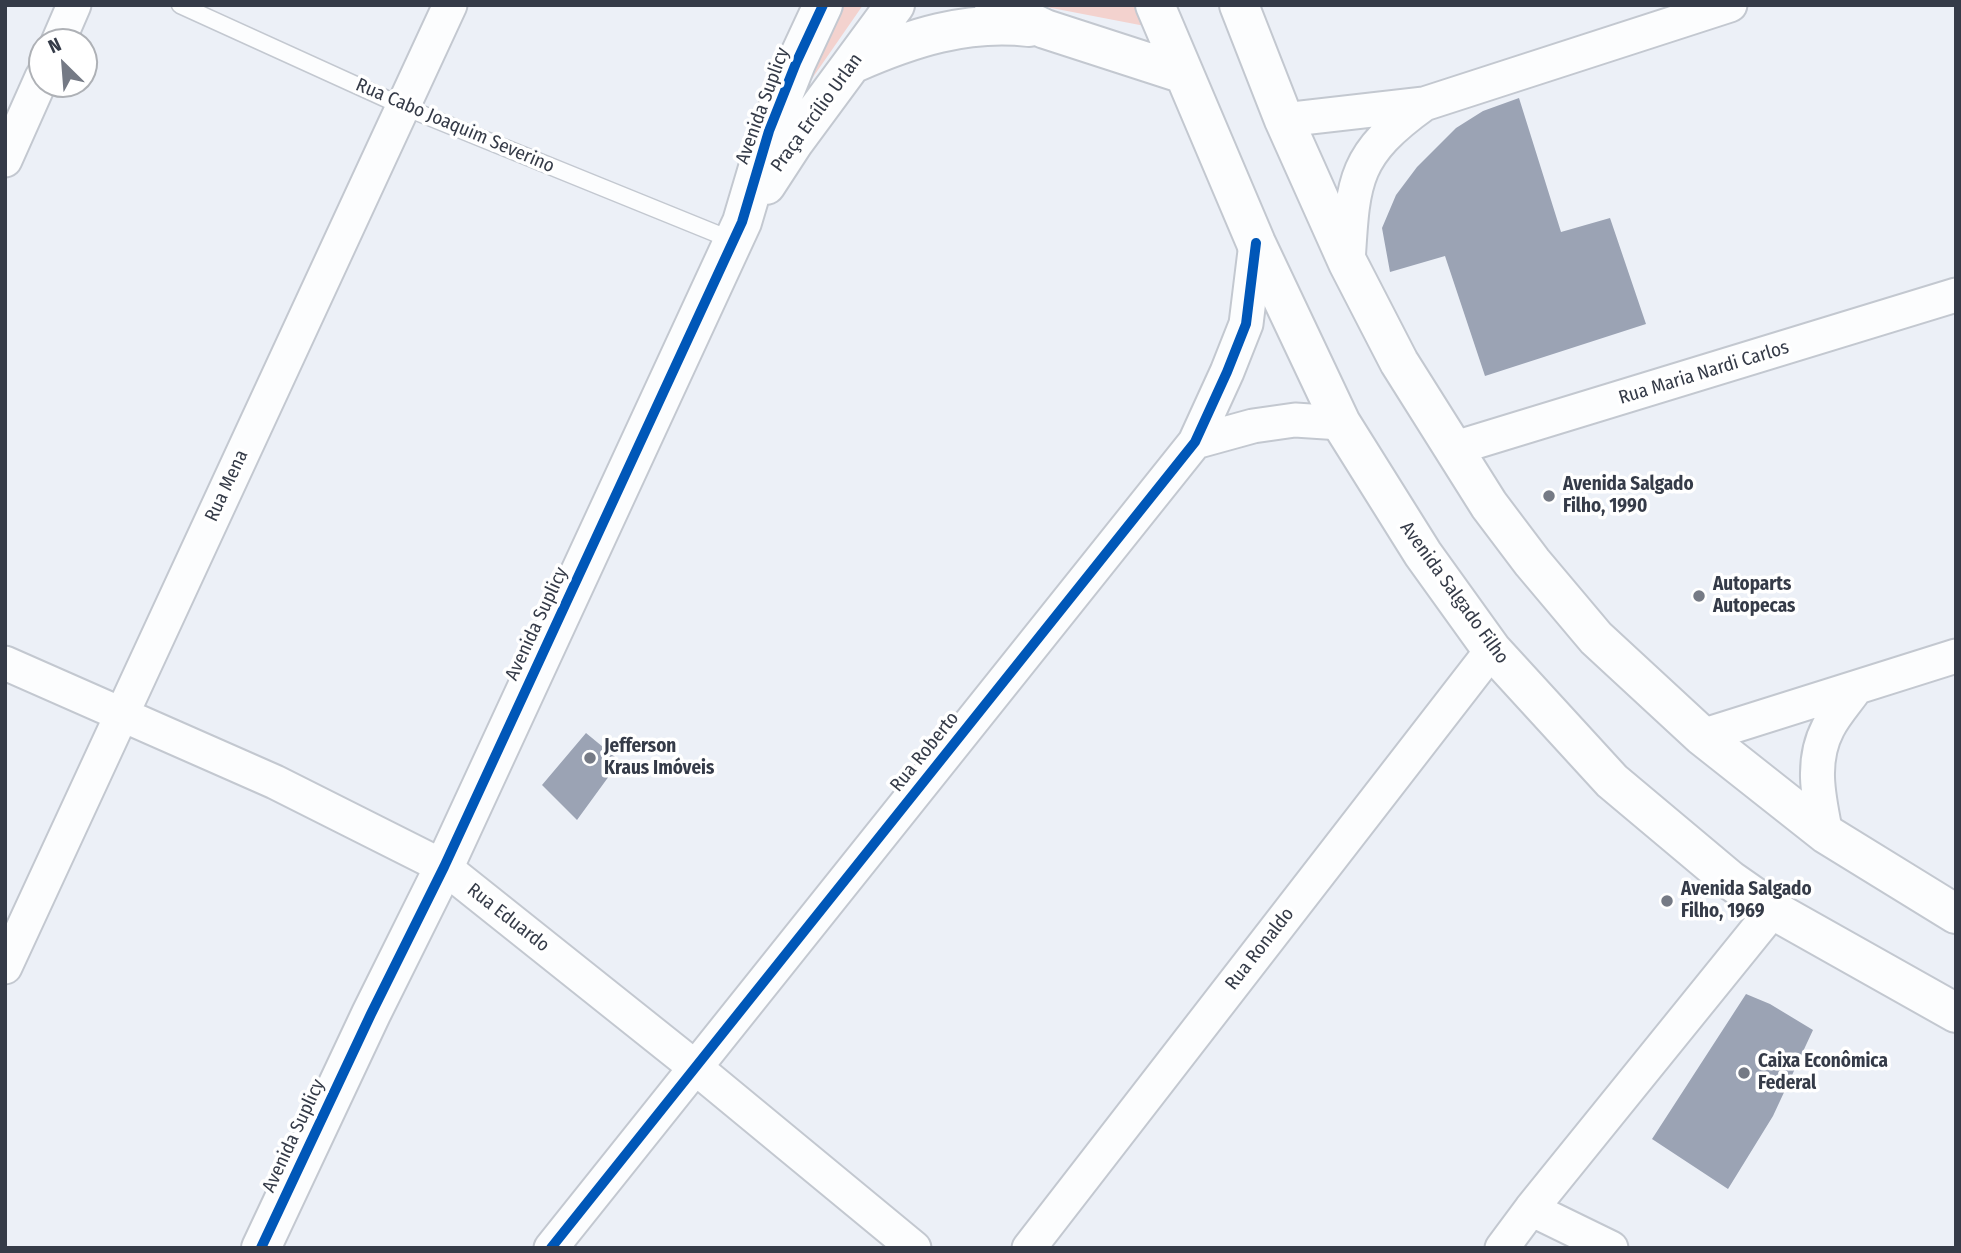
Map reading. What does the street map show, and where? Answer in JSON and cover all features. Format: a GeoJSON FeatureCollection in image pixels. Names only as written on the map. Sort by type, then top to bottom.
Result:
{"type":"FeatureCollection","features":[{"type":"Feature","properties":{"kind":"main road","name":"Avenida Suplicy"},"geometry":{"type":"LineString","coordinates":[[261,1248],[365,1026],[444,867],[737,231],[769,131],[796,62],[823,5]]}},
{"type":"Feature","properties":{"kind":"main road","name":"Praça Ercílio Urlan"},"geometry":{"type":"LineString","coordinates":[[737,231],[794,142],[895,5]]}},
{"type":"Feature","properties":{"kind":"main road"},"geometry":{"type":"LineString","coordinates":[[994,5],[1045,29],[1184,74]]}},
{"type":"Feature","properties":{"kind":"main road"},"geometry":{"type":"LineString","coordinates":[[1239,5],[1284,120],[1348,263],[1399,362],[1489,505],[1532,562],[1596,638],[1703,736],[1826,834],[1956,914]]}},
{"type":"Feature","properties":{"kind":"main road"},"geometry":{"type":"LineString","coordinates":[[1106,47],[1158,14]]}},
{"type":"Feature","properties":{"kind":"main road","name":"Avenida Salgado Filho"},"geometry":{"type":"LineString","coordinates":[[1158,14],[1256,243],[1341,423],[1423,554],[1492,650],[1612,781],[1730,880],[1773,910],[1956,1013]]}},
{"type":"Feature","properties":{"kind":"main road"},"geometry":{"type":"LineString","coordinates":[[852,63],[896,44],[932,33],[971,26],[1001,24],[1045,29]]}},
{"type":"Feature","properties":{"kind":"street"},"geometry":{"type":"LineString","coordinates":[[64,28],[74,5]]}},
{"type":"Feature","properties":{"kind":"street","name":"Rua Mena"},"geometry":{"type":"LineString","coordinates":[[5,967],[450,5]]}},
{"type":"Feature","properties":{"kind":"street"},"geometry":{"type":"LineString","coordinates":[[1284,120],[1424,104],[1730,5]]}},
{"type":"Feature","properties":{"kind":"street"},"geometry":{"type":"LineString","coordinates":[[5,160],[33,98]]}},
{"type":"Feature","properties":{"kind":"street"},"geometry":{"type":"LineString","coordinates":[[1348,263],[1351,210],[1356,182],[1368,156],[1384,135],[1424,104]]}},
{"type":"Feature","properties":{"kind":"street","name":"Rua Roberto"},"geometry":{"type":"LineString","coordinates":[[551,1248],[1195,442],[1227,372],[1245,324],[1256,243]]}},
{"type":"Feature","properties":{"kind":"street","name":"Rua Maria Nardi Carlos"},"geometry":{"type":"LineString","coordinates":[[1452,449],[1956,295]]}},
{"type":"Feature","properties":{"kind":"street"},"geometry":{"type":"LineString","coordinates":[[1195,442],[1253,426],[1295,420],[1341,423]]}},
{"type":"Feature","properties":{"kind":"street","name":"Rua Ronaldo"},"geometry":{"type":"LineString","coordinates":[[1029,1248],[1492,650]]}},
{"type":"Feature","properties":{"kind":"street"},"geometry":{"type":"LineString","coordinates":[[1703,736],[1956,656]]}},
{"type":"Feature","properties":{"kind":"street","name":"Rua Eduardo"},"geometry":{"type":"LineString","coordinates":[[5,663],[275,782],[444,867],[696,1068],[914,1248]]}},
{"type":"Feature","properties":{"kind":"street"},"geometry":{"type":"LineString","coordinates":[[1826,834],[1817,788],[1817,757],[1828,728],[1856,688]]}},
{"type":"Feature","properties":{"kind":"street"},"geometry":{"type":"LineString","coordinates":[[1502,1248],[1773,910]]}},
{"type":"Feature","properties":{"kind":"street"},"geometry":{"type":"LineString","coordinates":[[1531,1209],[1611,1248]]}},
{"type":"Feature","properties":{"kind":"lane","name":"Rua Cabo Joaquim Severino"},"geometry":{"type":"LineString","coordinates":[[180,5],[402,106],[737,231]]}},
{"type":"Feature","properties":{"kind":"shaded area"},"geometry":{"type":"Polygon","coordinates":[[[842,5],[863,5],[793,106],[842,5]]]}},
{"type":"Feature","properties":{"kind":"shaded area"},"geometry":{"type":"Polygon","coordinates":[[[1036,5],[1136,5],[1145,26],[1036,5]]]}},
{"type":"Feature","properties":{"kind":"building"},"geometry":{"type":"Polygon","coordinates":[[[1519,98],[1561,232],[1610,218],[1646,324],[1485,376],[1445,256],[1390,272],[1382,228],[1396,195],[1417,167],[1456,128],[1483,111],[1519,98]]]}},
{"type":"Feature","properties":{"kind":"building"},"geometry":{"type":"Polygon","coordinates":[[[586,733],[620,761],[577,820],[542,785],[586,733]]]}},
{"type":"Feature","properties":{"kind":"building","name":"Caixa Econômica Federal"},"geometry":{"type":"Polygon","coordinates":[[[1746,994],[1770,1004],[1813,1030],[1773,1116],[1728,1189],[1652,1139],[1746,994]]]}},
{"type":"Feature","properties":{"kind":"cycle path"},"geometry":{"type":"LineString","coordinates":[[261,1248],[371,1014],[444,867],[742,222],[769,131],[823,5]]}},
{"type":"Feature","properties":{"kind":"cycle path"},"geometry":{"type":"LineString","coordinates":[[551,1248],[1195,442],[1246,324],[1256,243]]}},
{"type":"Feature","properties":{"kind":"place","name":"Avenida Salgado Filho, 1990"},"geometry":{"type":"Point","coordinates":[1549,496]}},
{"type":"Feature","properties":{"kind":"place","name":"Autoparts Autopecas"},"geometry":{"type":"Point","coordinates":[1699,596]}},
{"type":"Feature","properties":{"kind":"place","name":"Jefferson Kraus Imóveis"},"geometry":{"type":"Point","coordinates":[590,758]}},
{"type":"Feature","properties":{"kind":"place","name":"Avenida Salgado Filho, 1969"},"geometry":{"type":"Point","coordinates":[1667,901]}},
{"type":"Feature","properties":{"kind":"place","name":"Caixa Econômica Federal"},"geometry":{"type":"Point","coordinates":[1744,1073]}}]}
